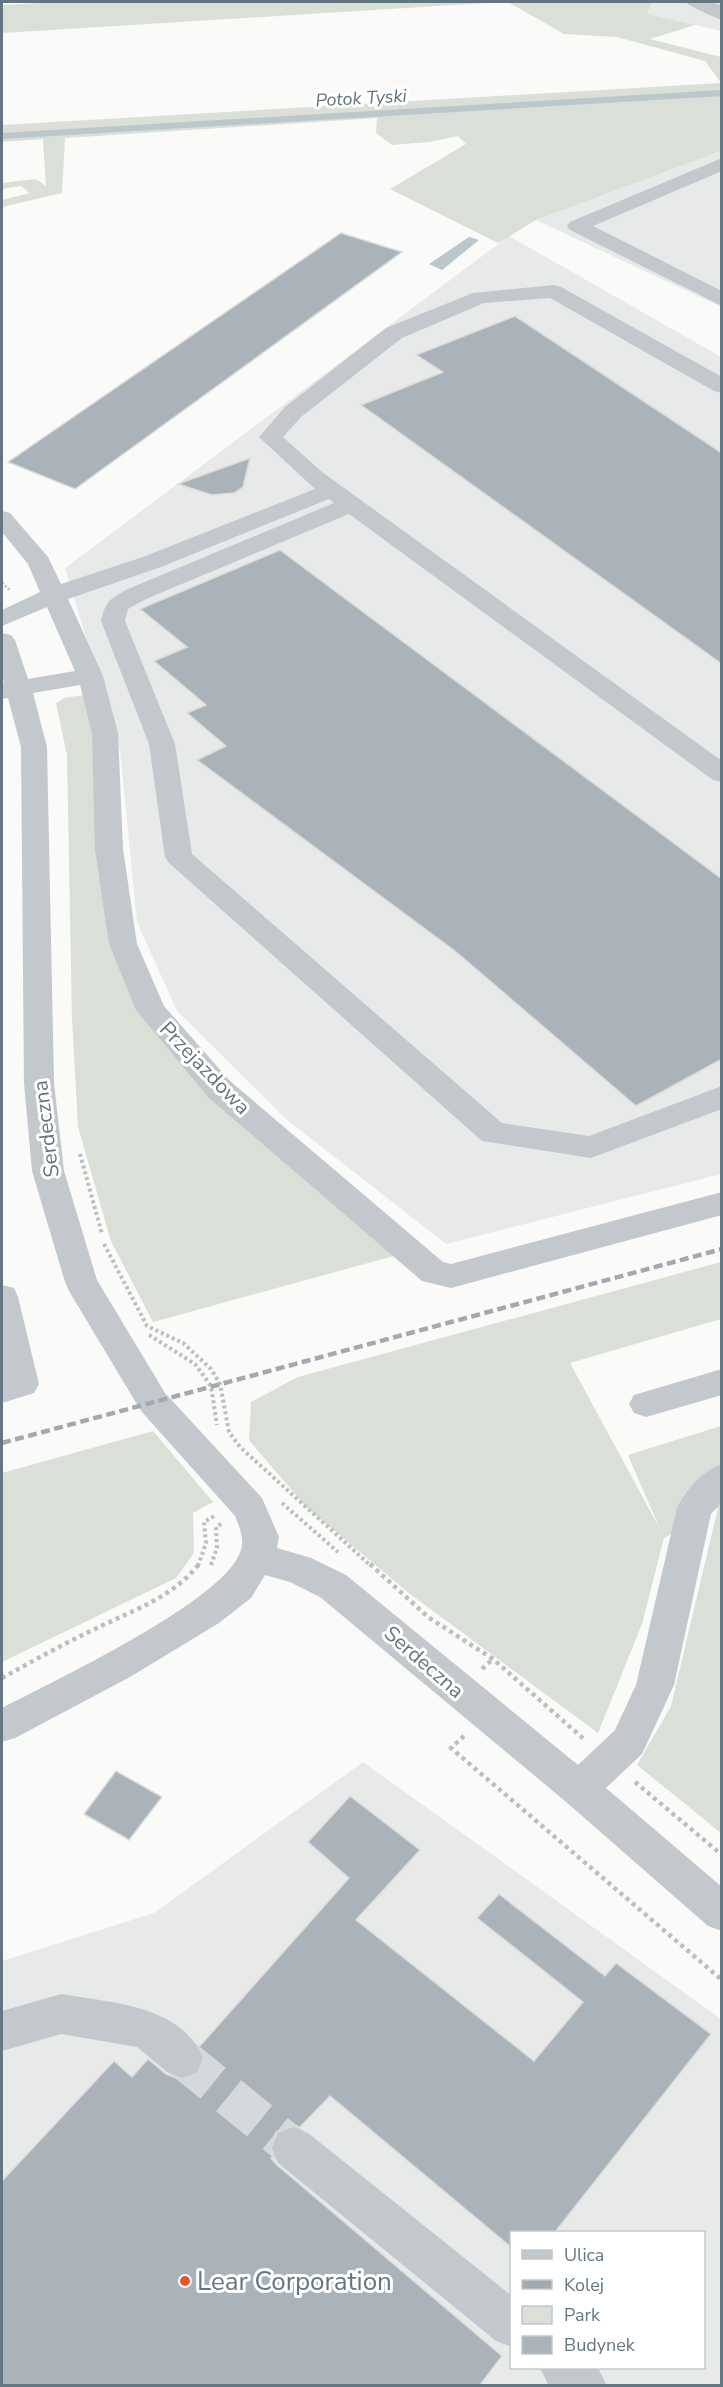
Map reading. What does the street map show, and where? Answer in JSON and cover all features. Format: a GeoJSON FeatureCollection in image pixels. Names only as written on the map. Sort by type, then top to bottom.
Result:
{"type":"FeatureCollection","features":[{"type":"Feature","properties":{"kind":"street"},"geometry":{"type":"LineString","coordinates":[[694,2],[713,8],[722,15]]}},
{"type":"Feature","properties":{"kind":"street"},"geometry":{"type":"LineString","coordinates":[[722,164],[577,226],[722,300]]}},
{"type":"Feature","properties":{"kind":"street"},"geometry":{"type":"LineString","coordinates":[[722,386],[555,291],[480,297],[394,333],[346,368],[294,412],[270,438],[333,490],[722,774]]}},
{"type":"Feature","properties":{"kind":"street"},"geometry":{"type":"LineString","coordinates":[[2,619],[54,595],[152,562],[333,490]]}},
{"type":"Feature","properties":{"kind":"street"},"geometry":{"type":"LineString","coordinates":[[333,490],[117,605],[113,621],[162,744],[179,857],[493,1133],[591,1147],[722,1097]]}},
{"type":"Feature","properties":{"kind":"street","name":"Przejazdowa"},"geometry":{"type":"LineString","coordinates":[[2,518],[39,562],[90,676],[105,733],[109,849],[123,944],[151,1010],[219,1089],[433,1272],[451,1275],[722,1203]]}},
{"type":"Feature","properties":{"kind":"street","name":"Serdeczna"},"geometry":{"type":"LineString","coordinates":[[2,640],[10,690],[34,747],[39,1083],[48,1171],[81,1282],[153,1402],[246,1504],[261,1537],[257,1558],[298,1569],[333,1586],[579,1789],[722,1913]]}},
{"type":"Feature","properties":{"kind":"street"},"geometry":{"type":"LineString","coordinates":[[10,690],[90,676]]}},
{"type":"Feature","properties":{"kind":"street"},"geometry":{"type":"LineString","coordinates":[[2,1297],[22,1383],[2,1390]]}},
{"type":"Feature","properties":{"kind":"street"},"geometry":{"type":"LineString","coordinates":[[646,1404],[722,1382]]}},
{"type":"Feature","properties":{"kind":"street"},"geometry":{"type":"LineString","coordinates":[[579,1789],[629,1742],[655,1685],[695,1509],[722,1478]]}},
{"type":"Feature","properties":{"kind":"street"},"geometry":{"type":"LineString","coordinates":[[2,1726],[117,1666],[206,1612],[238,1587],[257,1558]]}},
{"type":"Feature","properties":{"kind":"street"},"geometry":{"type":"LineString","coordinates":[[2,2031],[61,2014],[147,2029],[182,2058]]}},
{"type":"Feature","properties":{"kind":"street"},"geometry":{"type":"LineString","coordinates":[[293,2148],[510,2323]]}},
{"type":"Feature","properties":{"kind":"street"},"geometry":{"type":"LineString","coordinates":[[565,2369],[585,2385]]}},
{"type":"Feature","properties":{"kind":"path"},"geometry":{"type":"LineString","coordinates":[[2,583],[16,595],[24,610]]}},
{"type":"Feature","properties":{"kind":"path"},"geometry":{"type":"LineString","coordinates":[[80,1153],[105,1245],[147,1326],[183,1342],[212,1369],[220,1384],[229,1432],[240,1447],[428,1617],[492,1659],[722,1855]]}},
{"type":"Feature","properties":{"kind":"path"},"geometry":{"type":"LineString","coordinates":[[141,1331],[173,1348],[195,1364],[211,1386],[219,1433]]}},
{"type":"Feature","properties":{"kind":"path"},"geometry":{"type":"LineString","coordinates":[[2,1678],[99,1626],[150,1605],[182,1585],[200,1561],[206,1545],[207,1533],[204,1522],[246,1504],[274,1496],[346,1559]]}},
{"type":"Feature","properties":{"kind":"path"},"geometry":{"type":"LineString","coordinates":[[209,1569],[217,1548],[216,1527],[246,1504]]}},
{"type":"Feature","properties":{"kind":"path"},"geometry":{"type":"LineString","coordinates":[[489,1678],[479,1671],[492,1659]]}},
{"type":"Feature","properties":{"kind":"path"},"geometry":{"type":"LineString","coordinates":[[470,1731],[451,1748],[722,1980]]}},
{"type":"Feature","properties":{"kind":"shaded area"},"geometry":{"type":"Polygon","coordinates":[[[652,2],[721,2],[721,31],[647,14],[652,2]]]}},
{"type":"Feature","properties":{"kind":"shaded area"},"geometry":{"type":"Polygon","coordinates":[[[721,151],[721,307],[536,220],[721,151]]]}},
{"type":"Feature","properties":{"kind":"shaded area"},"geometry":{"type":"Polygon","coordinates":[[[509,236],[721,357],[721,1174],[446,1244],[286,1119],[177,1011],[137,922],[120,750],[65,568],[509,236]]]}},
{"type":"Feature","properties":{"kind":"shaded area"},"geometry":{"type":"Polygon","coordinates":[[[469,237],[479,240],[442,270],[429,264],[469,237]]]}},
{"type":"Feature","properties":{"kind":"shaded area"},"geometry":{"type":"Polygon","coordinates":[[[363,1762],[721,2019],[721,2385],[2,2386],[2,1961],[154,1913],[363,1762]]]}},
{"type":"Feature","properties":{"kind":"green space"},"geometry":{"type":"Polygon","coordinates":[[[57,2],[503,2],[2,33],[2,5],[57,2]]]}},
{"type":"Feature","properties":{"kind":"green space"},"geometry":{"type":"Polygon","coordinates":[[[508,2],[652,2],[647,14],[695,25],[650,39],[721,57],[721,83],[705,61],[617,37],[564,34],[508,2]]]}},
{"type":"Feature","properties":{"kind":"green space"},"geometry":{"type":"Polygon","coordinates":[[[721,83],[721,151],[536,220],[498,243],[390,189],[466,144],[458,136],[429,142],[392,145],[376,133],[377,118],[65,138],[62,193],[2,207],[2,200],[30,193],[21,186],[2,189],[2,183],[35,179],[46,186],[43,139],[2,142],[2,125],[721,83]]]}},
{"type":"Feature","properties":{"kind":"green space"},"geometry":{"type":"Polygon","coordinates":[[[84,695],[94,737],[143,1012],[401,1254],[153,1322],[111,1241],[78,1127],[72,1018],[67,755],[56,703],[64,698],[84,695]]]}},
{"type":"Feature","properties":{"kind":"green space"},"geometry":{"type":"Polygon","coordinates":[[[721,1262],[721,1319],[570,1363],[660,1529],[628,1455],[721,1426],[721,1833],[637,1765],[671,1706],[718,1508],[664,1538],[642,1624],[598,1733],[410,1594],[306,1507],[249,1440],[251,1402],[298,1377],[721,1262]]]}},
{"type":"Feature","properties":{"kind":"green space"},"geometry":{"type":"Polygon","coordinates":[[[153,1431],[213,1502],[193,1513],[194,1553],[176,1578],[2,1662],[2,1473],[153,1431]]]}},
{"type":"Feature","properties":{"kind":"building"},"geometry":{"type":"Polygon","coordinates":[[[341,233],[402,252],[75,489],[8,462],[341,233]]]}},
{"type":"Feature","properties":{"kind":"building"},"geometry":{"type":"Polygon","coordinates":[[[515,316],[722,453],[722,664],[361,405],[443,372],[416,355],[515,316]]]}},
{"type":"Feature","properties":{"kind":"building"},"geometry":{"type":"Polygon","coordinates":[[[250,458],[243,487],[234,493],[212,495],[178,484],[250,458]]]}},
{"type":"Feature","properties":{"kind":"building"},"geometry":{"type":"Polygon","coordinates":[[[280,550],[722,879],[722,1059],[636,1106],[455,951],[197,760],[226,746],[187,713],[206,705],[154,661],[187,647],[140,609],[280,550]]]}},
{"type":"Feature","properties":{"kind":"building"},"geometry":{"type":"Polygon","coordinates":[[[116,1771],[162,1797],[129,1840],[84,1814],[116,1771]]]}},
{"type":"Feature","properties":{"kind":"building"},"geometry":{"type":"Polygon","coordinates":[[[350,1796],[420,1850],[356,1920],[534,2061],[583,2002],[477,1918],[499,1894],[605,1976],[616,1963],[711,2034],[556,2231],[510,2231],[510,2246],[330,2096],[300,2127],[292,2125],[276,2132],[270,2149],[273,2156],[271,2158],[277,2165],[502,2356],[480,2385],[2,2385],[2,2181],[114,2061],[132,2077],[148,2059],[166,2074],[181,2080],[199,2073],[205,2059],[199,2047],[349,1878],[308,1842],[350,1796]]]}},
{"type":"Feature","properties":{"kind":"waterway","name":"Potok Tyski"},"geometry":{"type":"LineString","coordinates":[[2,136],[722,93]]}},
{"type":"Feature","properties":{"kind":"tunnel"},"geometry":{"type":"LineString","coordinates":[[182,2058],[293,2148]]}},
{"type":"Feature","properties":{"kind":"railway"},"geometry":{"type":"LineString","coordinates":[[2,1443],[722,1249]]}},
{"type":"Feature","properties":{"kind":"place","name":"Lear Corporation"},"geometry":{"type":"Point","coordinates":[185,2281]}}]}
